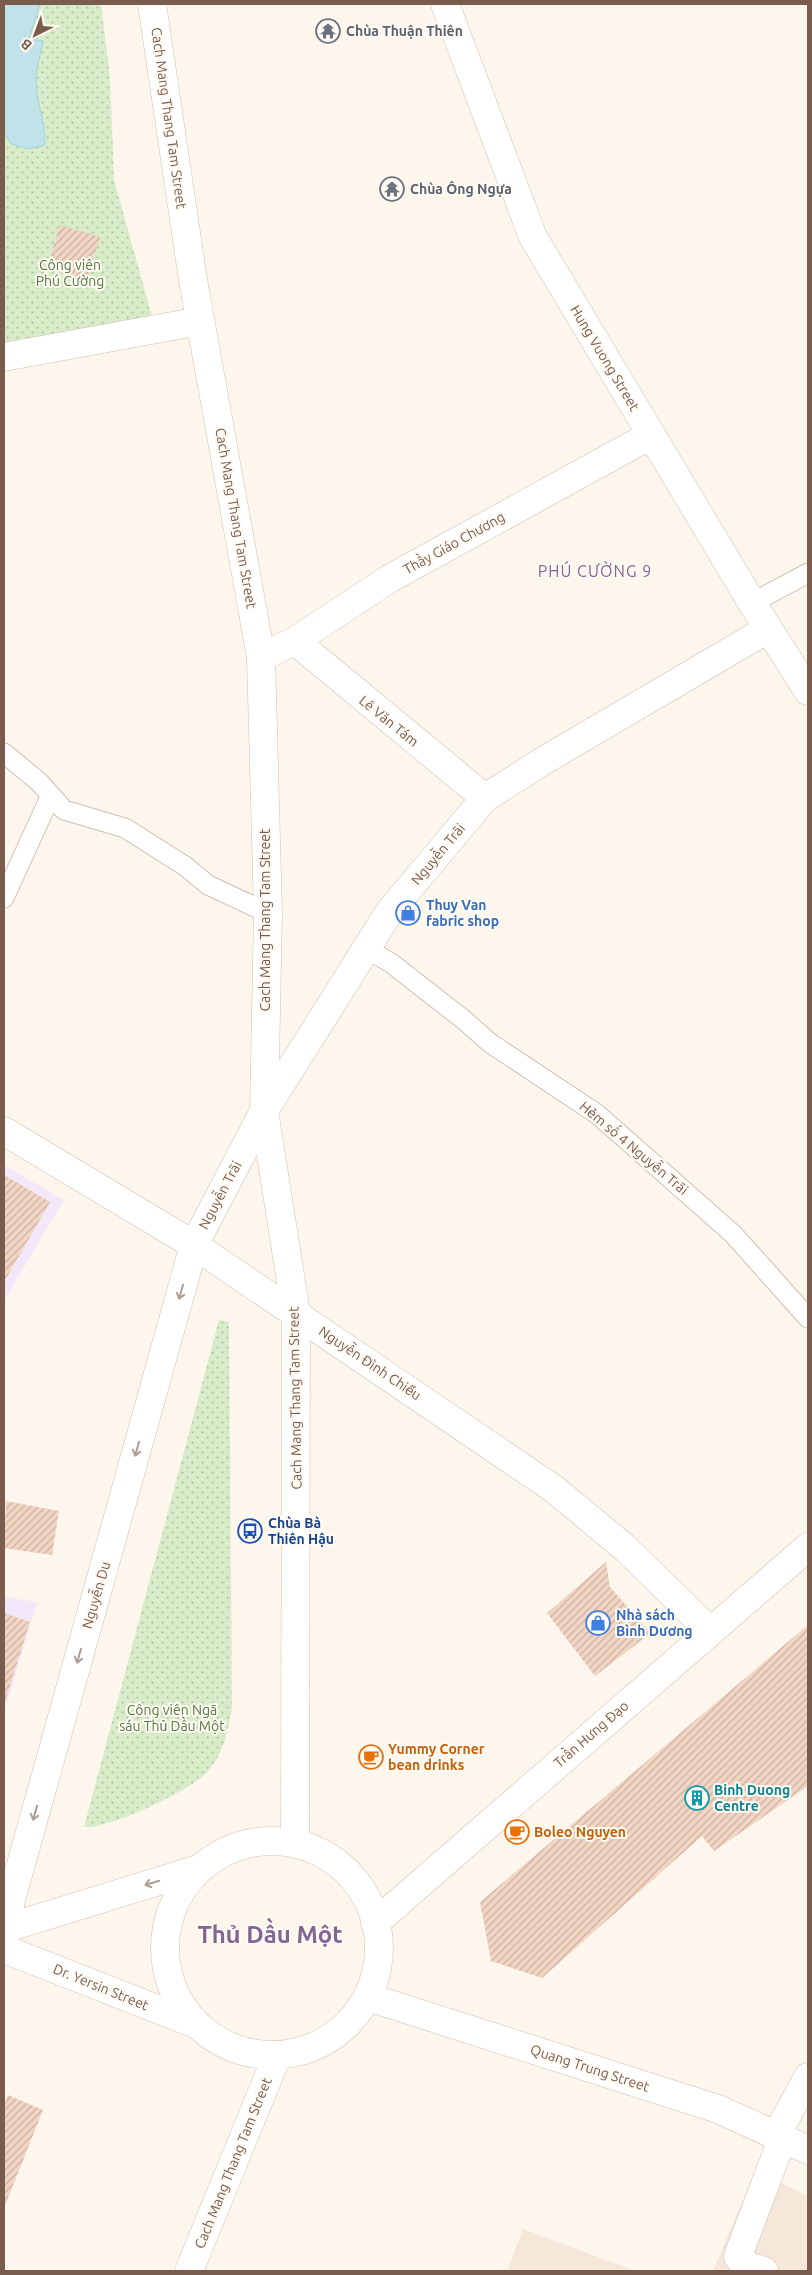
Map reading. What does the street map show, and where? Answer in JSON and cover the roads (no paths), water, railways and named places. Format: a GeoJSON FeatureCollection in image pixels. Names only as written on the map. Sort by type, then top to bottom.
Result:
{"type":"FeatureCollection","features":[{"type":"Feature","properties":{"kind":"street","name":"Cach Mang Thang Tam Street"},"geometry":{"type":"LineString","coordinates":[[152,4],[200,321],[261,657],[268,913],[264,1111],[296,1313],[295,1844]]}},
{"type":"Feature","properties":{"kind":"street","name":"Hung Vuong Street"},"geometry":{"type":"LineString","coordinates":[[445,4],[533,237],[768,630],[808,691]]}},
{"type":"Feature","properties":{"kind":"street"},"geometry":{"type":"LineString","coordinates":[[4,357],[200,321]]}},
{"type":"Feature","properties":{"kind":"street","name":"Thầy Giáo Chương"},"geometry":{"type":"LineString","coordinates":[[261,657],[294,641],[389,580],[651,435]]}},
{"type":"Feature","properties":{"kind":"street","name":"Nguyễn Trãi"},"geometry":{"type":"LineString","coordinates":[[194,1246],[264,1111],[390,912],[485,798],[543,761],[768,630]]}},
{"type":"Feature","properties":{"kind":"street","name":"Lê Văn Tám"},"geometry":{"type":"LineString","coordinates":[[294,641],[485,798]]}},
{"type":"Feature","properties":{"kind":"street","name":"Nguyễn Đình Chiểu"},"geometry":{"type":"LineString","coordinates":[[4,1131],[194,1246],[554,1488],[624,1547],[710,1631]]}},
{"type":"Feature","properties":{"kind":"street","name":"Nguyễn Du"},"geometry":{"type":"LineString","coordinates":[[5,1937],[14,1890],[194,1246]]}},
{"type":"Feature","properties":{"kind":"street","name":"Trần Hưng Đạo"},"geometry":{"type":"LineString","coordinates":[[376,1923],[808,1547]]}},
{"type":"Feature","properties":{"kind":"street"},"geometry":{"type":"LineString","coordinates":[[5,1937],[198,1869],[228,1850],[261,1842],[295,1844],[323,1854],[347,1872],[365,1895],[376,1923],[379,1948],[376,1973],[368,1997],[352,2020],[330,2038],[305,2050],[277,2056],[248,2053],[221,2043],[198,2025],[176,1997],[166,1964],[166,1929],[177,1897],[198,1869]]}},
{"type":"Feature","properties":{"kind":"street","name":"Dr. Yersin Street"},"geometry":{"type":"LineString","coordinates":[[5,1937],[198,2025]]}},
{"type":"Feature","properties":{"kind":"street","name":"Quang Trung Street"},"geometry":{"type":"LineString","coordinates":[[368,1997],[718,2109],[808,2150]]}},
{"type":"Feature","properties":{"kind":"street","name":"Cach Mang Thang Tam Street"},"geometry":{"type":"LineString","coordinates":[[189,2271],[277,2056]]}},
{"type":"Feature","properties":{"kind":"street"},"geometry":{"type":"LineString","coordinates":[[764,2271],[746,2265],[740,2261],[738,2256],[780,2136],[808,2077]]}},
{"type":"Feature","properties":{"kind":"lane"},"geometry":{"type":"LineString","coordinates":[[752,603],[808,573]]}},
{"type":"Feature","properties":{"kind":"lane"},"geometry":{"type":"LineString","coordinates":[[4,753],[39,782],[50,797],[64,810],[125,828],[185,866],[208,885],[268,913]]}},
{"type":"Feature","properties":{"kind":"lane"},"geometry":{"type":"LineString","coordinates":[[4,898],[50,797]]}},
{"type":"Feature","properties":{"kind":"lane","name":"Hẻm số 4 Nguyễn Trãi"},"geometry":{"type":"LineString","coordinates":[[367,948],[391,963],[464,1020],[490,1043],[596,1114],[733,1234],[808,1318]]}},
{"type":"Feature","properties":{"kind":"water"},"geometry":{"type":"Polygon","coordinates":[[[4,4],[40,4],[29,39],[43,41],[36,80],[45,145],[29,149],[11,144],[4,132],[4,4]]]}},
{"type":"Feature","properties":{"kind":"place","name":"Chùa Thuận Thiên"},"geometry":{"type":"Point","coordinates":[328,31]}},
{"type":"Feature","properties":{"kind":"place","name":"Chùa Ông Ngựa"},"geometry":{"type":"Point","coordinates":[392,189]}},
{"type":"Feature","properties":{"kind":"place","name":"Thuy Van fabric shop"},"geometry":{"type":"Point","coordinates":[408,913]}},
{"type":"Feature","properties":{"kind":"place","name":"Chùa Bà Thiên Hậu"},"geometry":{"type":"Point","coordinates":[250,1531]}},
{"type":"Feature","properties":{"kind":"place","name":"Nhà sách Bình Dương"},"geometry":{"type":"Point","coordinates":[598,1623]}},
{"type":"Feature","properties":{"kind":"place","name":"Yummy Corner bean drinks"},"geometry":{"type":"Point","coordinates":[371,1757]}},
{"type":"Feature","properties":{"kind":"place","name":"Binh Duong Centre"},"geometry":{"type":"Point","coordinates":[697,1798]}},
{"type":"Feature","properties":{"kind":"place","name":"Boleo Nguyen"},"geometry":{"type":"Point","coordinates":[517,1832]}},
{"type":"Feature","properties":{"kind":"district","name":"PHÚ CƯỜNG 9"},"geometry":{"type":"Point","coordinates":[595,571]}},
{"type":"Feature","properties":{"kind":"district","name":"Thủ Dầu Một"},"geometry":{"type":"Point","coordinates":[270,1935]}},
{"type":"Feature","properties":{"kind":"park label","name":"Công viên Phú Cường"},"geometry":{"type":"Point","coordinates":[70,274]}},
{"type":"Feature","properties":{"kind":"park label","name":"Công viên Ngã sáu Thủ Dầu Một"},"geometry":{"type":"Point","coordinates":[172,1718]}}]}
